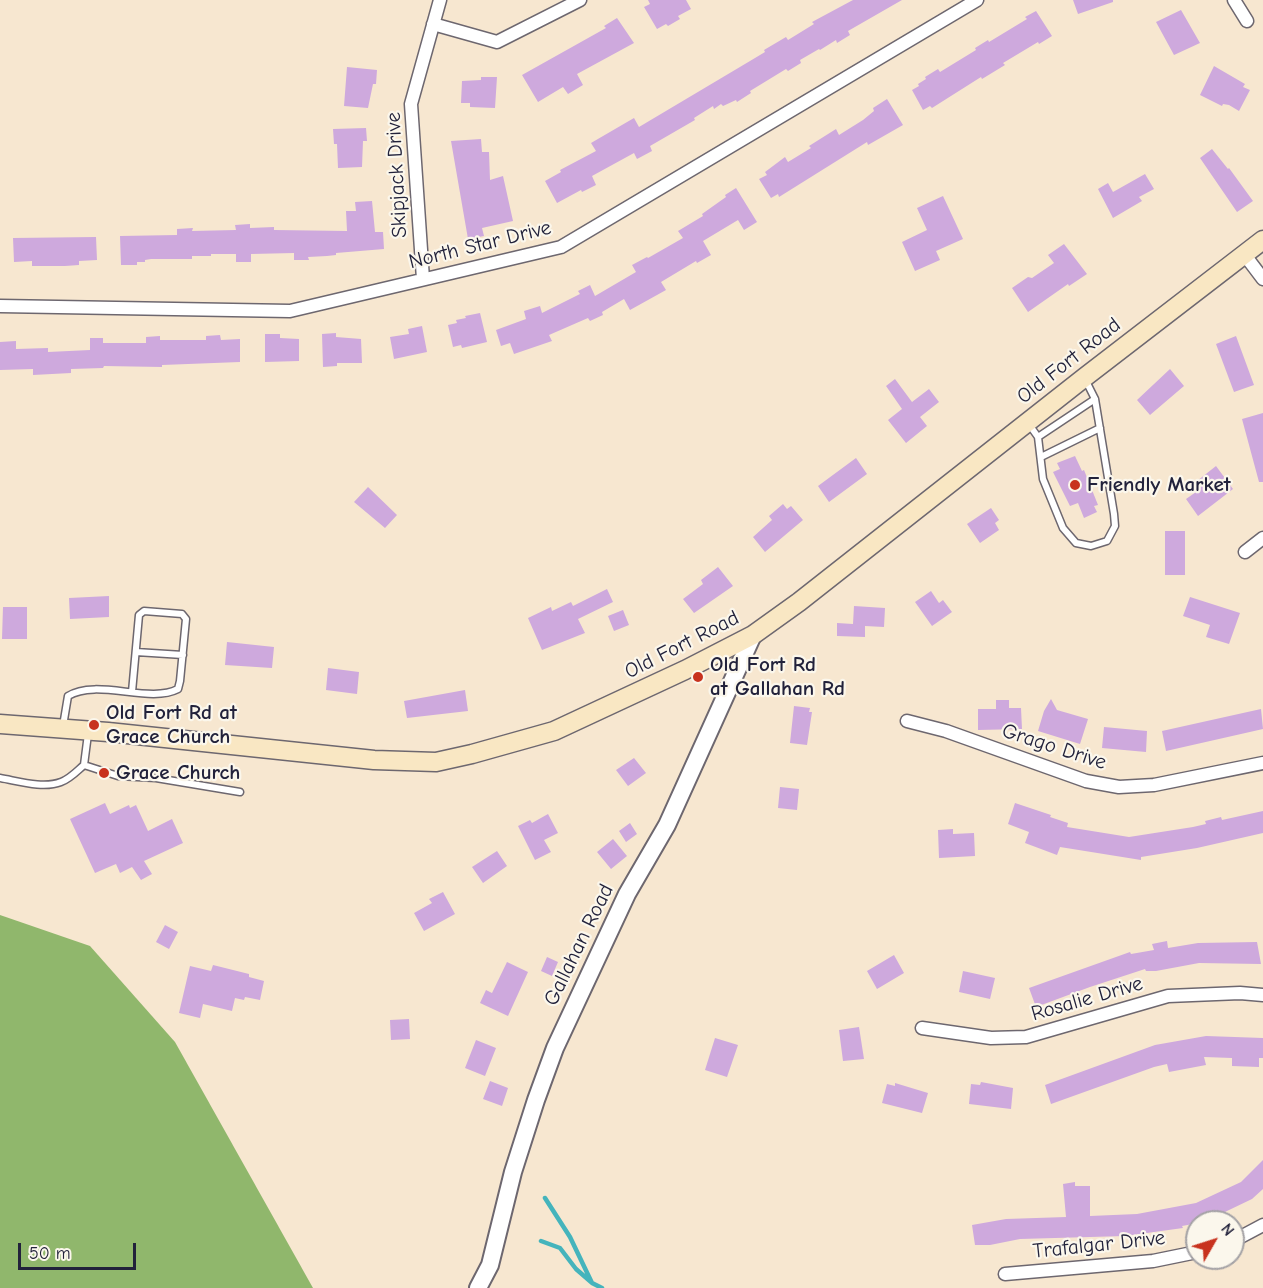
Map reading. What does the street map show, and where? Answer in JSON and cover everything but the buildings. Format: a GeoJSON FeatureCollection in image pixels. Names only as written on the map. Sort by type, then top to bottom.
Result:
{"type":"FeatureCollection","features":[{"type":"Feature","properties":{"kind":"main road","name":"Old Fort Road"},"geometry":{"type":"LineString","coordinates":[[0,724],[89,730],[358,759],[436,762],[554,731],[685,670],[753,634],[1033,430],[1084,377],[1263,240]]}},
{"type":"Feature","properties":{"kind":"street","name":"Skipjack Drive"},"geometry":{"type":"LineString","coordinates":[[423,279],[411,104],[440,0]]}},
{"type":"Feature","properties":{"kind":"street"},"geometry":{"type":"LineString","coordinates":[[433,24],[497,42],[580,0]]}},
{"type":"Feature","properties":{"kind":"street","name":"North Star Drive"},"geometry":{"type":"LineString","coordinates":[[0,306],[290,311],[561,247],[976,0]]}},
{"type":"Feature","properties":{"kind":"street"},"geometry":{"type":"LineString","coordinates":[[1234,0],[1247,21]]}},
{"type":"Feature","properties":{"kind":"street"},"geometry":{"type":"LineString","coordinates":[[1244,254],[1263,279]]}},
{"type":"Feature","properties":{"kind":"street"},"geometry":{"type":"LineString","coordinates":[[1245,552],[1263,538]]}},
{"type":"Feature","properties":{"kind":"street","name":"Gallahan Road"},"geometry":{"type":"LineString","coordinates":[[478,1288],[490,1265],[513,1172],[555,1048],[627,894],[667,825],[753,634]]}},
{"type":"Feature","properties":{"kind":"street","name":"Grago Drive"},"geometry":{"type":"LineString","coordinates":[[907,721],[946,731],[1086,781],[1119,787],[1154,785],[1263,763]]}},
{"type":"Feature","properties":{"kind":"street","name":"Rosalie Drive"},"geometry":{"type":"LineString","coordinates":[[922,1028],[991,1038],[1026,1037],[1168,996],[1240,993],[1263,995]]}},
{"type":"Feature","properties":{"kind":"street"},"geometry":{"type":"LineString","coordinates":[[1245,1234],[1263,1225]]}},
{"type":"Feature","properties":{"kind":"street","name":"Trafalgar Drive"},"geometry":{"type":"LineString","coordinates":[[1005,1274],[1153,1261],[1185,1254]]}},
{"type":"Feature","properties":{"kind":"lane"},"geometry":{"type":"LineString","coordinates":[[1084,377],[1095,399],[1115,526],[1107,541],[1091,546],[1076,543],[1063,528],[1043,479],[1041,457],[1033,430],[1095,399]]}},
{"type":"Feature","properties":{"kind":"lane"},"geometry":{"type":"LineString","coordinates":[[1041,457],[1100,428]]}},
{"type":"Feature","properties":{"kind":"lane"},"geometry":{"type":"LineString","coordinates":[[62,728],[68,696],[75,692],[85,690],[132,692],[170,693],[178,689],[186,619],[182,614],[144,611],[139,615],[132,692]]}},
{"type":"Feature","properties":{"kind":"lane"},"geometry":{"type":"LineString","coordinates":[[136,652],[183,655]]}},
{"type":"Feature","properties":{"kind":"lane"},"geometry":{"type":"LineString","coordinates":[[0,778],[47,785],[60,783],[84,765],[89,730]]}},
{"type":"Feature","properties":{"kind":"lane"},"geometry":{"type":"LineString","coordinates":[[84,765],[118,776],[156,778],[240,792]]}},
{"type":"Feature","properties":{"kind":"green space"},"geometry":{"type":"Polygon","coordinates":[[[0,915],[90,946],[175,1042],[313,1288],[0,1288],[0,915]]]}},
{"type":"Feature","properties":{"kind":"waterway"},"geometry":{"type":"LineString","coordinates":[[545,1198],[570,1237],[592,1283],[602,1288]]}},
{"type":"Feature","properties":{"kind":"waterway"},"geometry":{"type":"LineString","coordinates":[[541,1241],[560,1248],[576,1269],[591,1282]]}},
{"type":"Feature","properties":{"kind":"place","name":"Friendly Market"},"geometry":{"type":"Point","coordinates":[1075,485]}},
{"type":"Feature","properties":{"kind":"place","name":"Old Fort Rd at Gallahan Rd"},"geometry":{"type":"Point","coordinates":[698,677]}},
{"type":"Feature","properties":{"kind":"place","name":"Old Fort Rd at Grace Church"},"geometry":{"type":"Point","coordinates":[94,725]}},
{"type":"Feature","properties":{"kind":"place","name":"Grace Church"},"geometry":{"type":"Point","coordinates":[104,773]}}]}
